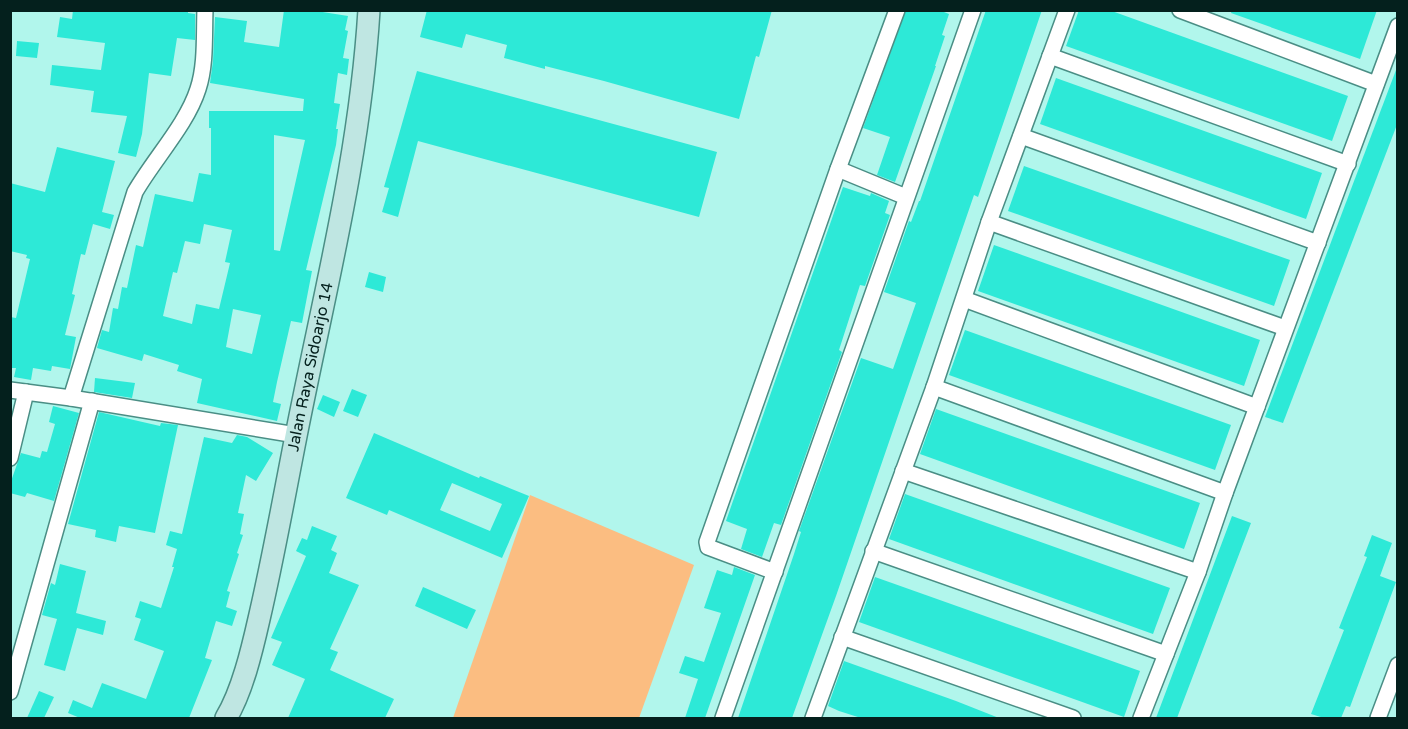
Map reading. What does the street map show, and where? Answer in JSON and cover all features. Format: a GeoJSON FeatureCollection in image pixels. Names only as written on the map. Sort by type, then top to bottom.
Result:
{"type":"FeatureCollection","features":[{"type":"Feature","properties":{"kind":"main road","name":"Jalan Raya Sidoarjo 14"},"geometry":{"type":"LineString","coordinates":[[230,718],[251,653],[272,563],[296,435],[333,263],[360,112],[369,10]]}},
{"type":"Feature","properties":{"kind":"street"},"geometry":{"type":"LineString","coordinates":[[71,398],[135,192],[193,105],[202,68],[205,10]]}},
{"type":"Feature","properties":{"kind":"street"},"geometry":{"type":"LineString","coordinates":[[775,572],[708,547],[707,542],[838,169],[897,10]]}},
{"type":"Feature","properties":{"kind":"street"},"geometry":{"type":"LineString","coordinates":[[723,718],[973,10]]}},
{"type":"Feature","properties":{"kind":"street"},"geometry":{"type":"LineString","coordinates":[[813,718],[934,387],[989,222],[1067,10]]}},
{"type":"Feature","properties":{"kind":"street"},"geometry":{"type":"LineString","coordinates":[[1180,10],[1376,84]]}},
{"type":"Feature","properties":{"kind":"street"},"geometry":{"type":"LineString","coordinates":[[1141,718],[1198,572],[1285,328],[1398,26]]}},
{"type":"Feature","properties":{"kind":"street"},"geometry":{"type":"LineString","coordinates":[[1050,56],[1348,164]]}},
{"type":"Feature","properties":{"kind":"street"},"geometry":{"type":"LineString","coordinates":[[1021,136],[1318,243]]}},
{"type":"Feature","properties":{"kind":"street"},"geometry":{"type":"LineString","coordinates":[[838,169],[906,196]]}},
{"type":"Feature","properties":{"kind":"street"},"geometry":{"type":"LineString","coordinates":[[989,222],[1285,328]]}},
{"type":"Feature","properties":{"kind":"street"},"geometry":{"type":"LineString","coordinates":[[964,299],[1257,407]]}},
{"type":"Feature","properties":{"kind":"street"},"geometry":{"type":"LineString","coordinates":[[934,387],[1225,493]]}},
{"type":"Feature","properties":{"kind":"street"},"geometry":{"type":"LineString","coordinates":[[10,458],[18,391],[296,435]]}},
{"type":"Feature","properties":{"kind":"street"},"geometry":{"type":"LineString","coordinates":[[10,692],[92,401]]}},
{"type":"Feature","properties":{"kind":"street"},"geometry":{"type":"LineString","coordinates":[[903,471],[1198,572]]}},
{"type":"Feature","properties":{"kind":"street"},"geometry":{"type":"LineString","coordinates":[[873,551],[1166,654]]}},
{"type":"Feature","properties":{"kind":"street"},"geometry":{"type":"LineString","coordinates":[[842,637],[1073,718]]}},
{"type":"Feature","properties":{"kind":"street"},"geometry":{"type":"LineString","coordinates":[[1378,718],[1398,665]]}},
{"type":"Feature","properties":{"kind":"shaded area"},"geometry":{"type":"Polygon","coordinates":[[[530,495],[694,565],[639,718],[453,718],[530,495]]]}},
{"type":"Feature","properties":{"kind":"building"},"geometry":{"type":"Polygon","coordinates":[[[73,10],[188,10],[188,13],[195,14],[195,40],[177,38],[171,76],[149,73],[142,134],[136,157],[118,153],[127,116],[91,112],[94,91],[50,85],[52,65],[101,70],[105,43],[57,37],[60,17],[72,19],[73,10]]]}},
{"type":"Feature","properties":{"kind":"building"},"geometry":{"type":"Polygon","coordinates":[[[284,10],[310,10],[348,16],[343,58],[349,59],[347,75],[338,73],[334,103],[340,104],[336,145],[306,270],[312,271],[302,323],[291,321],[277,382],[273,402],[281,404],[277,421],[197,403],[202,379],[177,371],[179,365],[144,354],[142,361],[97,348],[102,330],[109,332],[113,308],[118,309],[122,287],[127,288],[136,245],[143,247],[155,194],[193,202],[199,173],[211,175],[209,111],[303,111],[304,99],[210,83],[215,17],[247,21],[244,42],[279,47],[284,10]],[[274,135],[274,250],[280,251],[305,140],[274,135]],[[204,224],[200,244],[185,241],[177,273],[173,272],[163,316],[192,324],[196,304],[219,309],[230,263],[225,262],[232,230],[204,224]],[[233,309],[226,347],[252,354],[261,315],[233,309]]]}},
{"type":"Feature","properties":{"kind":"building"},"geometry":{"type":"Polygon","coordinates":[[[427,10],[772,10],[759,57],[756,56],[739,119],[604,81],[504,58],[507,45],[466,34],[462,48],[420,37],[427,10]]]}},
{"type":"Feature","properties":{"kind":"building"},"geometry":{"type":"Polygon","coordinates":[[[906,10],[939,10],[949,14],[936,66],[895,182],[877,175],[890,137],[863,128],[906,10]]]}},
{"type":"Feature","properties":{"kind":"building"},"geometry":{"type":"Polygon","coordinates":[[[986,10],[1042,10],[978,197],[974,195],[792,718],[738,718],[794,554],[801,532],[799,531],[861,358],[893,369],[916,303],[884,292],[909,221],[911,222],[920,201],[986,10]]]}},
{"type":"Feature","properties":{"kind":"building"},"geometry":{"type":"Polygon","coordinates":[[[1079,10],[1109,10],[1348,96],[1332,141],[1066,46],[1079,10]]]}},
{"type":"Feature","properties":{"kind":"building"},"geometry":{"type":"Polygon","coordinates":[[[1232,10],[1377,10],[1360,59],[1231,13],[1232,10]]]}},
{"type":"Feature","properties":{"kind":"building"},"geometry":{"type":"Polygon","coordinates":[[[17,41],[39,43],[37,58],[16,56],[17,41]]]}},
{"type":"Feature","properties":{"kind":"building"},"geometry":{"type":"Polygon","coordinates":[[[1396,70],[1398,122],[1283,423],[1265,417],[1396,70]]]}},
{"type":"Feature","properties":{"kind":"building"},"geometry":{"type":"Polygon","coordinates":[[[417,71],[717,152],[699,217],[418,141],[398,217],[382,212],[389,188],[384,187],[417,71]]]}},
{"type":"Feature","properties":{"kind":"building"},"geometry":{"type":"Polygon","coordinates":[[[1056,78],[1322,173],[1306,219],[1040,124],[1056,78]]]}},
{"type":"Feature","properties":{"kind":"building"},"geometry":{"type":"Polygon","coordinates":[[[57,147],[115,161],[102,212],[114,215],[110,229],[93,224],[85,255],[81,254],[72,294],[75,295],[65,335],[76,337],[70,369],[52,366],[51,371],[33,368],[31,380],[14,377],[16,368],[10,368],[10,317],[16,318],[30,259],[26,258],[27,255],[10,251],[10,183],[45,192],[57,147]]]}},
{"type":"Feature","properties":{"kind":"building"},"geometry":{"type":"Polygon","coordinates":[[[1024,166],[1290,260],[1274,306],[1008,211],[1024,166]]]}},
{"type":"Feature","properties":{"kind":"building"},"geometry":{"type":"Polygon","coordinates":[[[843,187],[870,196],[871,193],[889,201],[885,213],[890,215],[865,286],[860,285],[839,350],[842,352],[781,525],[774,523],[762,557],[741,549],[747,529],[726,521],[843,187]]]}},
{"type":"Feature","properties":{"kind":"building"},"geometry":{"type":"Polygon","coordinates":[[[994,245],[1260,340],[1244,386],[978,291],[994,245]]]}},
{"type":"Feature","properties":{"kind":"building"},"geometry":{"type":"Polygon","coordinates":[[[369,272],[386,277],[383,292],[365,287],[369,272]]]}},
{"type":"Feature","properties":{"kind":"building"},"geometry":{"type":"Polygon","coordinates":[[[965,330],[1231,425],[1215,470],[949,375],[965,330]]]}},
{"type":"Feature","properties":{"kind":"building"},"geometry":{"type":"Polygon","coordinates":[[[95,378],[135,383],[132,398],[94,392],[95,378]]]}},
{"type":"Feature","properties":{"kind":"building"},"geometry":{"type":"Polygon","coordinates":[[[352,389],[367,395],[358,417],[343,411],[352,389]]]}},
{"type":"Feature","properties":{"kind":"building"},"geometry":{"type":"Polygon","coordinates":[[[323,395],[340,402],[334,417],[317,409],[323,395]]]}},
{"type":"Feature","properties":{"kind":"building"},"geometry":{"type":"Polygon","coordinates":[[[53,406],[79,413],[54,501],[27,493],[25,497],[10,493],[10,484],[21,453],[40,458],[42,451],[47,452],[55,424],[49,422],[53,406]]]}},
{"type":"Feature","properties":{"kind":"building"},"geometry":{"type":"Polygon","coordinates":[[[936,409],[1200,503],[1184,549],[920,454],[936,409]]]}},
{"type":"Feature","properties":{"kind":"building"},"geometry":{"type":"Polygon","coordinates":[[[99,412],[160,426],[161,423],[178,425],[155,533],[119,526],[116,542],[95,537],[96,530],[68,524],[99,412]]]}},
{"type":"Feature","properties":{"kind":"building"},"geometry":{"type":"Polygon","coordinates":[[[374,433],[479,478],[480,476],[529,496],[502,558],[389,510],[387,515],[346,498],[374,433]],[[452,483],[440,510],[490,531],[502,504],[452,483]]]}},
{"type":"Feature","properties":{"kind":"building"},"geometry":{"type":"Polygon","coordinates":[[[237,435],[247,437],[273,453],[256,481],[246,475],[238,513],[244,514],[240,534],[243,535],[227,591],[230,592],[226,607],[237,611],[232,626],[216,621],[205,658],[212,660],[189,718],[80,718],[68,713],[73,700],[92,708],[102,683],[146,699],[164,651],[134,640],[141,619],[135,617],[140,601],[161,608],[174,567],[172,567],[177,549],[166,545],[170,531],[182,534],[204,437],[232,443],[237,435]]]}},
{"type":"Feature","properties":{"kind":"building"},"geometry":{"type":"Polygon","coordinates":[[[905,494],[1170,588],[1153,634],[889,539],[905,494]]]}},
{"type":"Feature","properties":{"kind":"building"},"geometry":{"type":"Polygon","coordinates":[[[1232,516],[1251,523],[1177,718],[1156,718],[1232,516]]]}},
{"type":"Feature","properties":{"kind":"building"},"geometry":{"type":"Polygon","coordinates":[[[312,526],[337,536],[331,550],[337,553],[329,573],[359,585],[330,649],[338,652],[330,670],[394,699],[385,718],[288,718],[305,679],[272,665],[282,642],[271,638],[306,556],[296,551],[302,538],[307,540],[312,526]]]}},
{"type":"Feature","properties":{"kind":"building"},"geometry":{"type":"Polygon","coordinates":[[[1372,535],[1392,543],[1380,576],[1396,582],[1350,707],[1346,706],[1341,718],[1324,718],[1311,714],[1344,630],[1339,628],[1367,557],[1364,556],[1372,535]]]}},
{"type":"Feature","properties":{"kind":"building"},"geometry":{"type":"Polygon","coordinates":[[[60,564],[86,571],[76,613],[106,621],[103,635],[77,628],[65,671],[44,665],[57,619],[42,615],[51,583],[55,585],[60,564]]]}},
{"type":"Feature","properties":{"kind":"building"},"geometry":{"type":"Polygon","coordinates":[[[734,567],[755,575],[705,718],[685,718],[698,679],[679,673],[685,656],[704,662],[721,613],[704,608],[717,570],[732,575],[734,567]]]}},
{"type":"Feature","properties":{"kind":"building"},"geometry":{"type":"Polygon","coordinates":[[[875,577],[1140,671],[1124,717],[859,622],[875,577]]]}},
{"type":"Feature","properties":{"kind":"building"},"geometry":{"type":"Polygon","coordinates":[[[423,587],[476,610],[467,629],[415,606],[423,587]]]}},
{"type":"Feature","properties":{"kind":"building"},"geometry":{"type":"Polygon","coordinates":[[[844,661],[999,718],[861,718],[839,711],[828,706],[844,661]]]}},
{"type":"Feature","properties":{"kind":"building"},"geometry":{"type":"Polygon","coordinates":[[[39,691],[54,697],[44,718],[27,718],[39,691]]]}}]}
